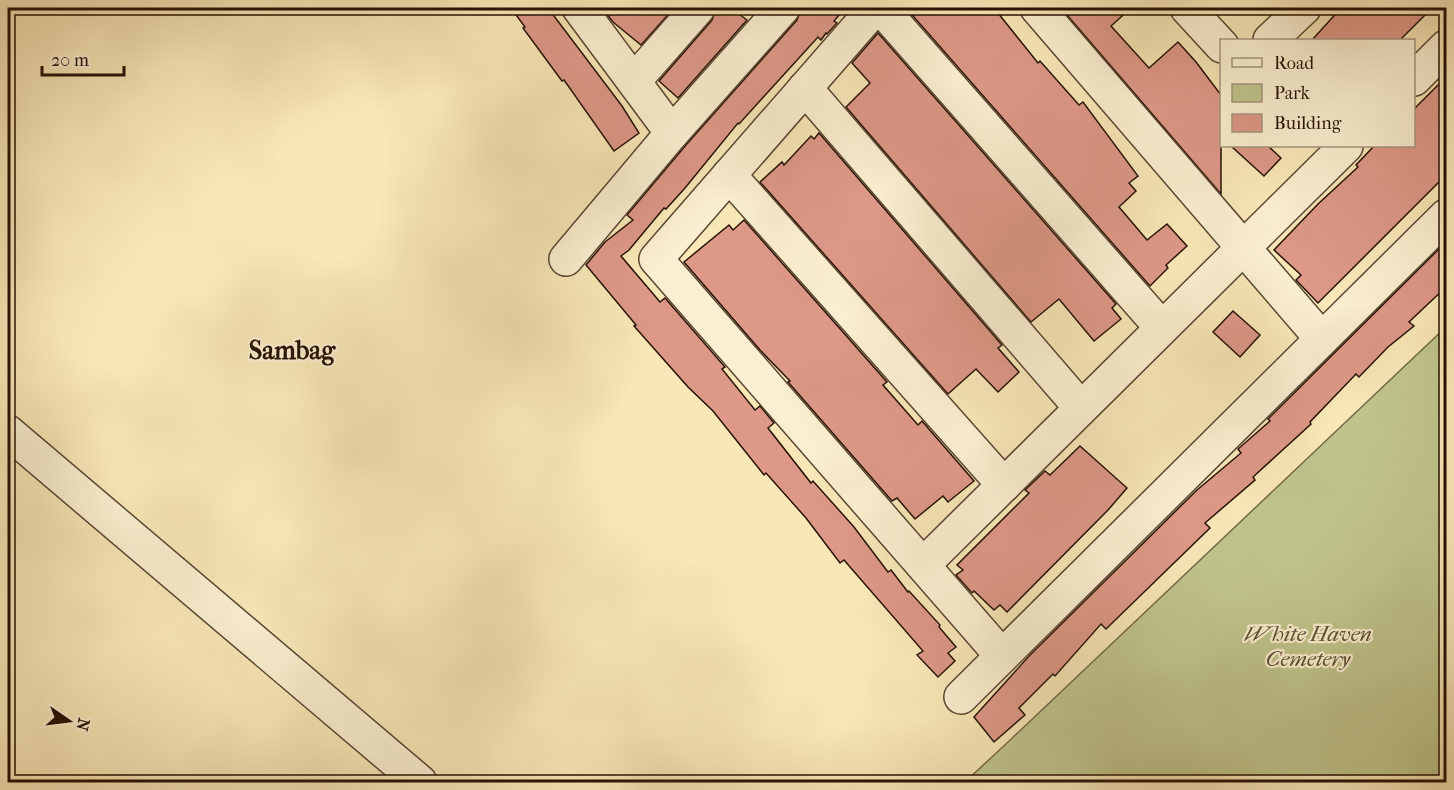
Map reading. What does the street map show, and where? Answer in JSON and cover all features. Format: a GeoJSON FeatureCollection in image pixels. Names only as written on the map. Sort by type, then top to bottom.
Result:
{"type":"FeatureCollection","features":[{"type":"Feature","properties":{"kind":"street"},"geometry":{"type":"LineString","coordinates":[[579,8],[672,133]]}},
{"type":"Feature","properties":{"kind":"street"},"geometry":{"type":"LineString","coordinates":[[634,81],[698,8]]}},
{"type":"Feature","properties":{"kind":"street"},"geometry":{"type":"LineString","coordinates":[[566,259],[672,133],[783,8]]}},
{"type":"Feature","properties":{"kind":"street"},"geometry":{"type":"LineString","coordinates":[[875,8],[656,259],[1002,657]]}},
{"type":"Feature","properties":{"kind":"street"},"geometry":{"type":"LineString","coordinates":[[881,8],[1162,328]]}},
{"type":"Feature","properties":{"kind":"street"},"geometry":{"type":"LineString","coordinates":[[1037,8],[1322,339]]}},
{"type":"Feature","properties":{"kind":"street"},"geometry":{"type":"LineString","coordinates":[[1187,8],[1220,45]]}},
{"type":"Feature","properties":{"kind":"street"},"geometry":{"type":"LineString","coordinates":[[1271,39],[1304,8]]}},
{"type":"Feature","properties":{"kind":"street"},"geometry":{"type":"LineString","coordinates":[[1415,78],[1446,47]]}},
{"type":"Feature","properties":{"kind":"street"},"geometry":{"type":"LineString","coordinates":[[805,88],[1081,408]]}},
{"type":"Feature","properties":{"kind":"street"},"geometry":{"type":"LineString","coordinates":[[923,565],[1345,147]]}},
{"type":"Feature","properties":{"kind":"street"},"geometry":{"type":"LineString","coordinates":[[729,176],[1004,485]]}},
{"type":"Feature","properties":{"kind":"street"},"geometry":{"type":"LineString","coordinates":[[961,697],[1446,216]]}},
{"type":"Feature","properties":{"kind":"street"},"geometry":{"type":"LineString","coordinates":[[8,432],[420,783]]}},
{"type":"Feature","properties":{"kind":"green space","name":"White Haven Cemetery"},"geometry":{"type":"Polygon","coordinates":[[[1446,327],[1446,782],[965,782],[1007,743],[1446,327]]]}},
{"type":"Feature","properties":{"kind":"building"},"geometry":{"type":"Polygon","coordinates":[[[511,8],[548,8],[622,106],[639,133],[614,151],[564,80],[562,81],[523,28],[525,27],[511,8]]]}},
{"type":"Feature","properties":{"kind":"building"},"geometry":{"type":"Polygon","coordinates":[[[602,8],[674,8],[641,45],[613,22],[602,8]]]}},
{"type":"Feature","properties":{"kind":"building"},"geometry":{"type":"Polygon","coordinates":[[[716,8],[731,8],[747,20],[678,98],[659,81],[712,20],[716,8]]]}},
{"type":"Feature","properties":{"kind":"building"},"geometry":{"type":"Polygon","coordinates":[[[801,8],[845,8],[834,21],[837,23],[821,40],[818,37],[738,123],[685,188],[621,256],[660,302],[665,298],[725,367],[722,369],[755,410],[760,406],[774,423],[768,428],[811,483],[813,481],[854,527],[888,572],[891,570],[908,592],[940,625],[939,627],[956,647],[948,653],[955,661],[938,677],[917,655],[923,651],[844,560],[840,563],[806,518],[766,473],[764,475],[713,411],[688,387],[634,326],[636,325],[586,265],[605,242],[633,220],[627,215],[797,20],[801,8]]]}},
{"type":"Feature","properties":{"kind":"building"},"geometry":{"type":"Polygon","coordinates":[[[906,8],[994,8],[1038,63],[1040,61],[1079,105],[1083,102],[1138,176],[1129,183],[1136,191],[1119,207],[1147,240],[1167,224],[1187,246],[1166,265],[1168,268],[1150,286],[906,8]]]}},
{"type":"Feature","properties":{"kind":"building"},"geometry":{"type":"Polygon","coordinates":[[[1061,8],[1131,8],[1111,26],[1149,68],[1178,42],[1196,62],[1220,94],[1221,194],[1061,8]]]}},
{"type":"Feature","properties":{"kind":"building"},"geometry":{"type":"Polygon","coordinates":[[[1341,8],[1432,8],[1401,39],[1313,39],[1341,8]]]}},
{"type":"Feature","properties":{"kind":"building"},"geometry":{"type":"Polygon","coordinates":[[[878,33],[1116,304],[1112,308],[1121,319],[1094,341],[1059,299],[1031,322],[846,107],[870,83],[852,63],[878,33]]]}},
{"type":"Feature","properties":{"kind":"building"},"geometry":{"type":"Polygon","coordinates":[[[1446,77],[1446,175],[1318,303],[1296,280],[1301,275],[1274,250],[1358,167],[1356,165],[1373,147],[1415,147],[1415,108],[1446,77]]]}},
{"type":"Feature","properties":{"kind":"building"},"geometry":{"type":"Polygon","coordinates":[[[819,133],[1002,345],[998,348],[1019,372],[998,392],[976,369],[948,394],[760,182],[782,162],[784,165],[811,136],[814,139],[819,133]]]}},
{"type":"Feature","properties":{"kind":"building"},"geometry":{"type":"Polygon","coordinates":[[[1232,147],[1269,147],[1281,158],[1264,176],[1232,147]]]}},
{"type":"Feature","properties":{"kind":"building"},"geometry":{"type":"Polygon","coordinates":[[[744,220],[887,382],[883,385],[918,425],[922,421],[974,481],[948,502],[943,496],[915,519],[897,498],[892,501],[788,382],[790,381],[684,262],[729,225],[733,230],[744,220]]]}},
{"type":"Feature","properties":{"kind":"building"},"geometry":{"type":"Polygon","coordinates":[[[1446,242],[1446,287],[1409,322],[1414,326],[1388,347],[1359,377],[1356,374],[1310,422],[1311,424],[1253,477],[1255,480],[1205,523],[1210,528],[1106,629],[1101,624],[1055,676],[1053,674],[1019,708],[1025,715],[994,742],[974,717],[1030,655],[1197,490],[1241,453],[1238,449],[1270,421],[1268,419],[1446,242]]]}},
{"type":"Feature","properties":{"kind":"building"},"geometry":{"type":"Polygon","coordinates":[[[1233,311],[1260,335],[1240,357],[1213,332],[1233,311]]]}},
{"type":"Feature","properties":{"kind":"building"},"geometry":{"type":"Polygon","coordinates":[[[1080,446],[1127,488],[1007,612],[1000,605],[994,610],[974,591],[972,593],[956,575],[963,570],[957,565],[1029,493],[1025,490],[1045,471],[1050,475],[1080,446]]]}},
{"type":"Feature","properties":{"kind":"district","name":"Sambag"},"geometry":{"type":"Point","coordinates":[292,350]}}]}
